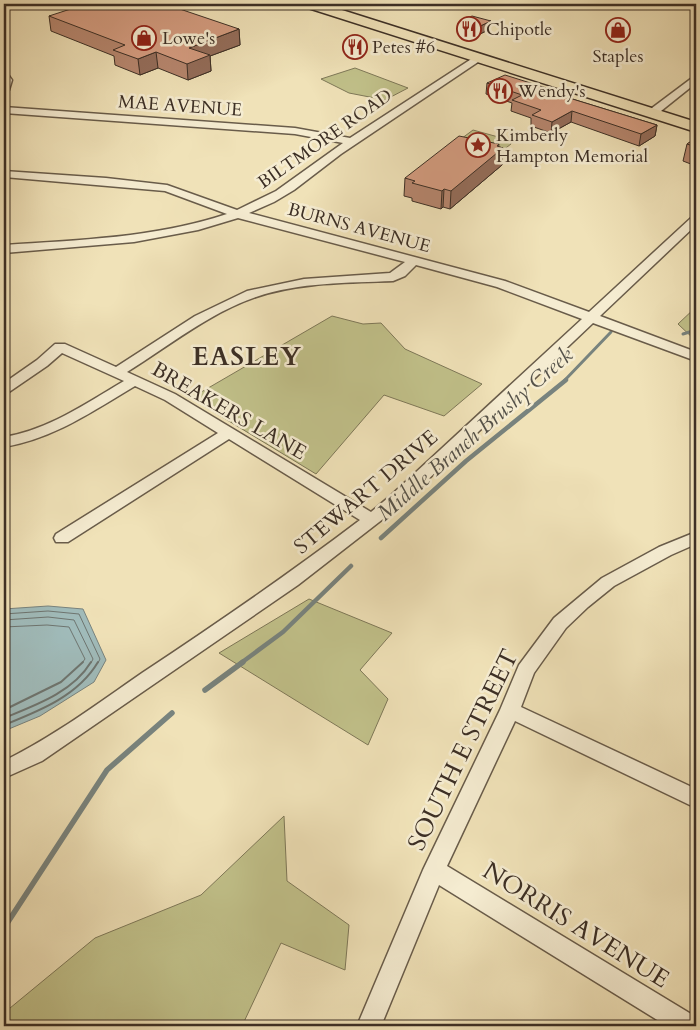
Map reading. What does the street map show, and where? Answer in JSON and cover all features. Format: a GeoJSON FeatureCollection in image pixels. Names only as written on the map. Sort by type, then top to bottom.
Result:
{"type":"FeatureCollection","features":[{"type":"Feature","properties":{"kind":"highway"},"geometry":{"type":"LineString","coordinates":[[310,4],[696,128]]}},
{"type":"Feature","properties":{"kind":"street"},"geometry":{"type":"LineString","coordinates":[[4,8],[14,4]]}},
{"type":"Feature","properties":{"kind":"street","name":"BILTMORE ROAD"},"geometry":{"type":"LineString","coordinates":[[4,249],[129,239],[196,226],[238,214],[261,204],[292,186],[425,90],[479,58]]}},
{"type":"Feature","properties":{"kind":"street"},"geometry":{"type":"LineString","coordinates":[[4,75],[7,80],[4,90]]}},
{"type":"Feature","properties":{"kind":"street"},"geometry":{"type":"LineString","coordinates":[[652,113],[696,78]]}},
{"type":"Feature","properties":{"kind":"street","name":"MAE AVENUE"},"geometry":{"type":"LineString","coordinates":[[4,110],[286,130],[353,142]]}},
{"type":"Feature","properties":{"kind":"street","name":"BURNS AVENUE"},"geometry":{"type":"LineString","coordinates":[[4,174],[155,186],[238,214],[502,284],[696,356]]}},
{"type":"Feature","properties":{"kind":"street","name":"STEWART DRIVE"},"geometry":{"type":"LineString","coordinates":[[4,770],[35,754],[82,724],[292,581],[395,500],[696,219]]}},
{"type":"Feature","properties":{"kind":"street"},"geometry":{"type":"LineString","coordinates":[[116,373],[209,315],[253,294],[324,280],[393,277],[401,273],[414,260]]}},
{"type":"Feature","properties":{"kind":"street","name":"BREAKERS LANE"},"geometry":{"type":"LineString","coordinates":[[4,389],[42,364],[60,347],[170,397],[371,519]]}},
{"type":"Feature","properties":{"kind":"street"},"geometry":{"type":"LineString","coordinates":[[4,442],[15,441],[45,431],[134,381]]}},
{"type":"Feature","properties":{"kind":"street"},"geometry":{"type":"LineString","coordinates":[[62,538],[228,433]]}},
{"type":"Feature","properties":{"kind":"street","name":"SOUTH E STREET"},"geometry":{"type":"LineString","coordinates":[[369,1026],[434,870],[510,710],[526,670],[560,623],[582,602],[608,582],[665,551],[696,538]]}},
{"type":"Feature","properties":{"kind":"street"},"geometry":{"type":"LineString","coordinates":[[510,710],[696,798]]}},
{"type":"Feature","properties":{"kind":"street","name":"NORRIS AVENUE"},"geometry":{"type":"LineString","coordinates":[[434,870],[689,1026]]}},
{"type":"Feature","properties":{"kind":"green space"},"geometry":{"type":"Polygon","coordinates":[[[355,68],[408,88],[385,100],[349,93],[321,79],[355,68]]]}},
{"type":"Feature","properties":{"kind":"green space"},"geometry":{"type":"Polygon","coordinates":[[[473,130],[509,140],[511,144],[490,160],[446,150],[473,130]]]}},
{"type":"Feature","properties":{"kind":"green space"},"geometry":{"type":"Polygon","coordinates":[[[696,307],[696,341],[678,324],[696,307]]]}},
{"type":"Feature","properties":{"kind":"green space"},"geometry":{"type":"Polygon","coordinates":[[[332,316],[363,324],[381,323],[405,349],[482,384],[444,416],[384,395],[316,474],[191,398],[332,316]]]}},
{"type":"Feature","properties":{"kind":"green space"},"geometry":{"type":"Polygon","coordinates":[[[309,599],[392,633],[360,670],[388,699],[368,745],[219,653],[309,599]]]}},
{"type":"Feature","properties":{"kind":"green space"},"geometry":{"type":"Polygon","coordinates":[[[284,816],[287,881],[349,925],[345,970],[281,943],[242,1026],[4,1026],[4,1013],[95,938],[201,895],[284,816]]]}},
{"type":"Feature","properties":{"kind":"water"},"geometry":{"type":"Polygon","coordinates":[[[48,606],[83,609],[106,660],[94,682],[40,716],[4,731],[4,609],[48,606]]]}},
{"type":"Feature","properties":{"kind":"building","name":"Lowe's"},"geometry":{"type":"Polygon","coordinates":[[[86,4],[165,4],[239,29],[189,48],[210,55],[187,64],[156,52],[138,59],[113,50],[125,45],[49,16],[86,4]]]}},
{"type":"Feature","properties":{"kind":"building"},"geometry":{"type":"Polygon","coordinates":[[[472,16],[491,21],[476,28],[458,23],[472,16]]]}},
{"type":"Feature","properties":{"kind":"building"},"geometry":{"type":"Polygon","coordinates":[[[505,75],[556,91],[553,93],[657,125],[641,134],[572,111],[552,122],[532,115],[541,110],[512,100],[522,95],[487,83],[505,75]]]}},
{"type":"Feature","properties":{"kind":"building"},"geometry":{"type":"Polygon","coordinates":[[[459,136],[499,144],[497,146],[503,148],[451,191],[444,189],[442,191],[412,183],[415,181],[405,178],[459,136]]]}},
{"type":"Feature","properties":{"kind":"building"},"geometry":{"type":"Polygon","coordinates":[[[696,138],[696,147],[687,144],[696,138]]]}},
{"type":"Feature","properties":{"kind":"waterway","name":"Middle Branch Brushy Creek"},"geometry":{"type":"LineString","coordinates":[[683,334],[696,330]]}},
{"type":"Feature","properties":{"kind":"waterway","name":"Middle Branch Brushy Creek"},"geometry":{"type":"LineString","coordinates":[[564,381],[611,332]]}},
{"type":"Feature","properties":{"kind":"waterway","name":"Middle Branch Brushy Creek"},"geometry":{"type":"LineString","coordinates":[[381,538],[466,461],[566,380]]}},
{"type":"Feature","properties":{"kind":"waterway","name":"Middle Branch Brushy Creek"},"geometry":{"type":"LineString","coordinates":[[241,663],[283,632],[351,566]]}},
{"type":"Feature","properties":{"kind":"waterway","name":"Middle Branch Brushy Creek"},"geometry":{"type":"LineString","coordinates":[[205,690],[243,662]]}},
{"type":"Feature","properties":{"kind":"waterway","name":"Middle Branch Brushy Creek"},"geometry":{"type":"LineString","coordinates":[[4,928],[107,770],[172,713]]}},
{"type":"Feature","properties":{"kind":"place","name":"Chipotle"},"geometry":{"type":"Point","coordinates":[469,29]}},
{"type":"Feature","properties":{"kind":"place","name":"Staples"},"geometry":{"type":"Point","coordinates":[618,30]}},
{"type":"Feature","properties":{"kind":"place","name":"Lowe's"},"geometry":{"type":"Point","coordinates":[144,38]}},
{"type":"Feature","properties":{"kind":"place","name":"Petes #6"},"geometry":{"type":"Point","coordinates":[355,47]}},
{"type":"Feature","properties":{"kind":"place","name":"Wendy's"},"geometry":{"type":"Point","coordinates":[500,91]}},
{"type":"Feature","properties":{"kind":"place","name":"Kimberly Hampton Memorial"},"geometry":{"type":"Point","coordinates":[478,145]}},
{"type":"Feature","properties":{"kind":"district","name":"EASLEY"},"geometry":{"type":"Point","coordinates":[247,356]}}]}
